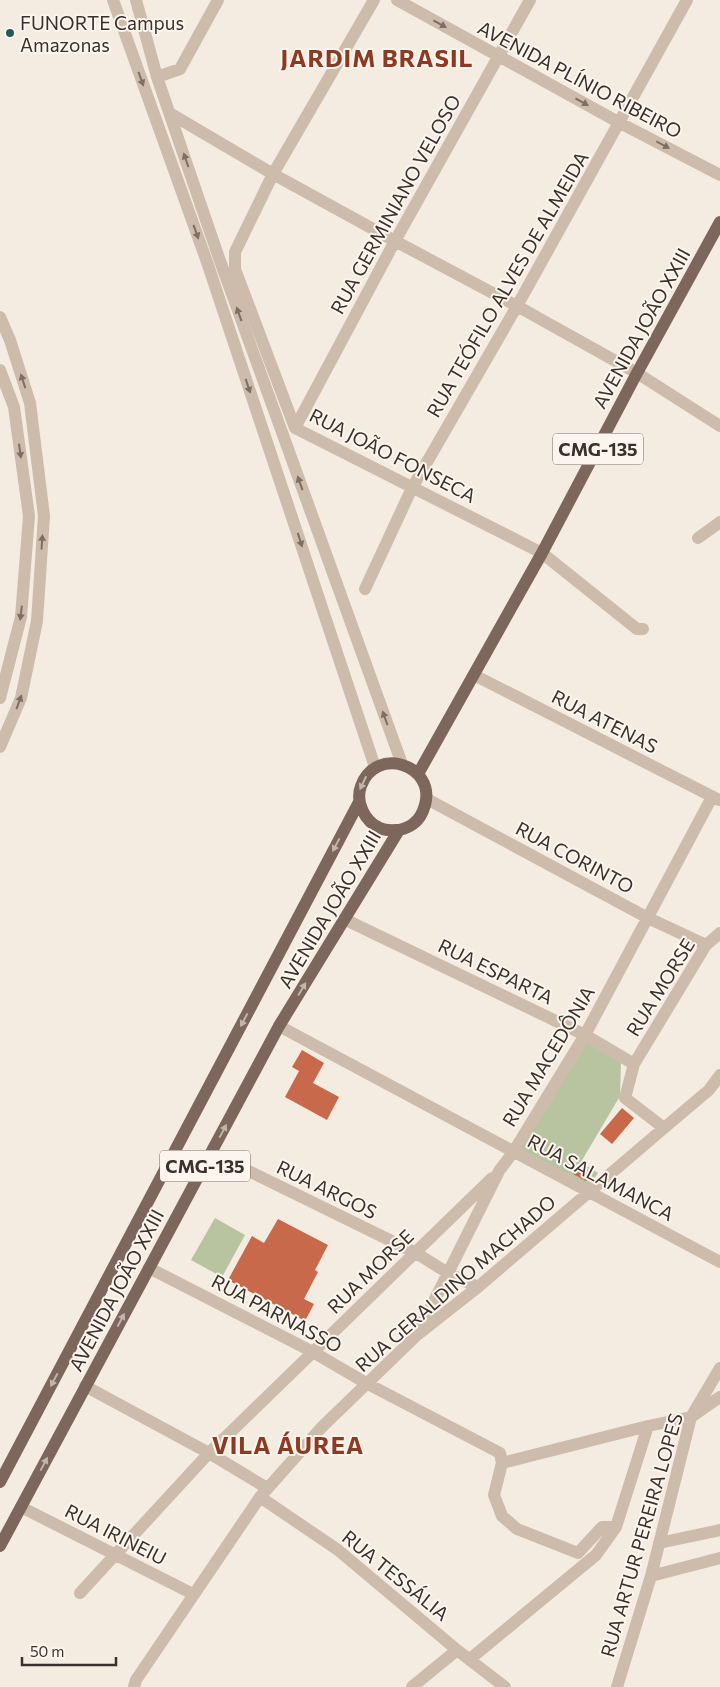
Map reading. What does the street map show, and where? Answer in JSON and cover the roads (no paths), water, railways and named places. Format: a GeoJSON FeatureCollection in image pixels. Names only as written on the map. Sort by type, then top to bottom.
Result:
{"type":"FeatureCollection","features":[{"type":"Feature","properties":{"kind":"main road","name":"AVENIDA JOÃO XXIII"},"geometry":{"type":"LineString","coordinates":[[418,774],[542,553],[637,373],[720,222]]}},
{"type":"Feature","properties":{"kind":"main road"},"geometry":{"type":"LineString","coordinates":[[375,767],[386,763],[402,764],[418,774],[425,785],[427,798]]}},
{"type":"Feature","properties":{"kind":"main road","name":"CMG-135"},"geometry":{"type":"LineString","coordinates":[[359,802],[360,788],[365,776],[375,767]]}},
{"type":"Feature","properties":{"kind":"main road","name":"AVENIDA JOÃO XXIII"},"geometry":{"type":"LineString","coordinates":[[0,1546],[279,1026],[399,830],[413,825],[423,813],[427,798]]}},
{"type":"Feature","properties":{"kind":"main road"},"geometry":{"type":"LineString","coordinates":[[359,802],[366,818],[380,829],[399,830]]}},
{"type":"Feature","properties":{"kind":"main road","name":"AVENIDA JOÃO XXIII"},"geometry":{"type":"LineString","coordinates":[[0,1482],[359,802]]}},
{"type":"Feature","properties":{"kind":"street"},"geometry":{"type":"LineString","coordinates":[[112,0],[207,262],[375,767]]}},
{"type":"Feature","properties":{"kind":"street"},"geometry":{"type":"LineString","coordinates":[[136,0],[157,77],[219,258],[402,764]]}},
{"type":"Feature","properties":{"kind":"street"},"geometry":{"type":"LineString","coordinates":[[157,77],[180,69],[218,0]]}},
{"type":"Feature","properties":{"kind":"street"},"geometry":{"type":"LineString","coordinates":[[273,174],[374,0]]}},
{"type":"Feature","properties":{"kind":"street","name":"AVENIDA PLÍNIO RIBEIRO"},"geometry":{"type":"LineString","coordinates":[[397,0],[499,57],[720,175]]}},
{"type":"Feature","properties":{"kind":"street","name":"RUA GERMINIANO VELOSO"},"geometry":{"type":"LineString","coordinates":[[295,428],[395,241],[530,0]]}},
{"type":"Feature","properties":{"kind":"street","name":"RUA TEÓFILO ALVES DE ALMEIDA"},"geometry":{"type":"LineString","coordinates":[[364,589],[412,488],[517,306],[687,0]]}},
{"type":"Feature","properties":{"kind":"street"},"geometry":{"type":"LineString","coordinates":[[171,114],[273,174],[637,373],[720,426]]}},
{"type":"Feature","properties":{"kind":"street","name":"RUA JOÃO FONSECA"},"geometry":{"type":"LineString","coordinates":[[273,174],[235,252],[235,270],[295,428],[542,553],[637,629],[643,629]]}},
{"type":"Feature","properties":{"kind":"street"},"geometry":{"type":"LineString","coordinates":[[0,317],[10,340],[30,403],[44,516],[37,621],[21,698],[0,747]]}},
{"type":"Feature","properties":{"kind":"street"},"geometry":{"type":"LineString","coordinates":[[0,370],[14,407],[29,516],[21,617],[0,698]]}},
{"type":"Feature","properties":{"kind":"street"},"geometry":{"type":"LineString","coordinates":[[29,516],[44,516]]}},
{"type":"Feature","properties":{"kind":"street"},"geometry":{"type":"LineString","coordinates":[[698,538],[720,522]]}},
{"type":"Feature","properties":{"kind":"street","name":"RUA ATENAS"},"geometry":{"type":"LineString","coordinates":[[474,675],[716,799]]}},
{"type":"Feature","properties":{"kind":"street","name":"RUA CORINTO"},"geometry":{"type":"LineString","coordinates":[[427,798],[648,918],[706,945]]}},
{"type":"Feature","properties":{"kind":"street","name":"RUA MACEDÔNIA"},"geometry":{"type":"LineString","coordinates":[[417,1335],[499,1171],[514,1151],[585,1035],[648,918],[716,799]]}},
{"type":"Feature","properties":{"kind":"street","name":"RUA ESPARTA"},"geometry":{"type":"LineString","coordinates":[[344,919],[585,1035],[634,1064]]}},
{"type":"Feature","properties":{"kind":"street","name":"RUA MORSE"},"geometry":{"type":"LineString","coordinates":[[634,1064],[706,945],[720,933]]}},
{"type":"Feature","properties":{"kind":"street","name":"RUA SALAMANCA"},"geometry":{"type":"LineString","coordinates":[[279,1026],[720,1262]]}},
{"type":"Feature","properties":{"kind":"street"},"geometry":{"type":"LineString","coordinates":[[634,1064],[624,1098],[664,1128]]}},
{"type":"Feature","properties":{"kind":"street","name":"RUA GERALDINO MACHADO"},"geometry":{"type":"LineString","coordinates":[[134,1687],[136,1680],[193,1594],[263,1493],[322,1427],[417,1335],[478,1287],[709,1090],[720,1075]]}},
{"type":"Feature","properties":{"kind":"street","name":"RUA ARGOS"},"geometry":{"type":"LineString","coordinates":[[212,1153],[416,1253],[448,1273],[478,1287]]}},
{"type":"Feature","properties":{"kind":"street","name":"RUA MORSE"},"geometry":{"type":"LineString","coordinates":[[80,1593],[209,1453],[499,1171]]}},
{"type":"Feature","properties":{"kind":"street","name":"RUA PARNASSO"},"geometry":{"type":"LineString","coordinates":[[150,1268],[313,1352],[366,1383],[500,1453],[502,1463]]}},
{"type":"Feature","properties":{"kind":"street","name":"RUA ARTUR PEREIRA LOPES"},"geometry":{"type":"LineString","coordinates":[[617,1687],[651,1576],[691,1417],[720,1368]]}},
{"type":"Feature","properties":{"kind":"street","name":"RUA TESSÁLIA"},"geometry":{"type":"LineString","coordinates":[[85,1386],[209,1453],[338,1550],[457,1650],[505,1687]]}},
{"type":"Feature","properties":{"kind":"street"},"geometry":{"type":"LineString","coordinates":[[616,1527],[602,1527],[578,1553],[518,1529],[502,1516],[494,1496],[502,1463],[691,1417],[720,1396]]}},
{"type":"Feature","properties":{"kind":"street"},"geometry":{"type":"LineString","coordinates":[[470,1659],[596,1555],[616,1527],[648,1426]]}},
{"type":"Feature","properties":{"kind":"street","name":"RUA IRINEIU"},"geometry":{"type":"LineString","coordinates":[[21,1506],[193,1594]]}},
{"type":"Feature","properties":{"kind":"street"},"geometry":{"type":"LineString","coordinates":[[659,1543],[720,1530]]}},
{"type":"Feature","properties":{"kind":"street"},"geometry":{"type":"LineString","coordinates":[[651,1576],[720,1558]]}},
{"type":"Feature","properties":{"kind":"street"},"geometry":{"type":"LineString","coordinates":[[412,1687],[457,1650]]}},
{"type":"Feature","properties":{"kind":"place","name":"FUNORTE Campus Amazonas"},"geometry":{"type":"Point","coordinates":[10,33]}},
{"type":"Feature","properties":{"kind":"district","name":"JARDIM BRASIL"},"geometry":{"type":"Point","coordinates":[377,57]}},
{"type":"Feature","properties":{"kind":"district","name":"VILA ÁUREA"},"geometry":{"type":"Point","coordinates":[288,1444]}}]}
